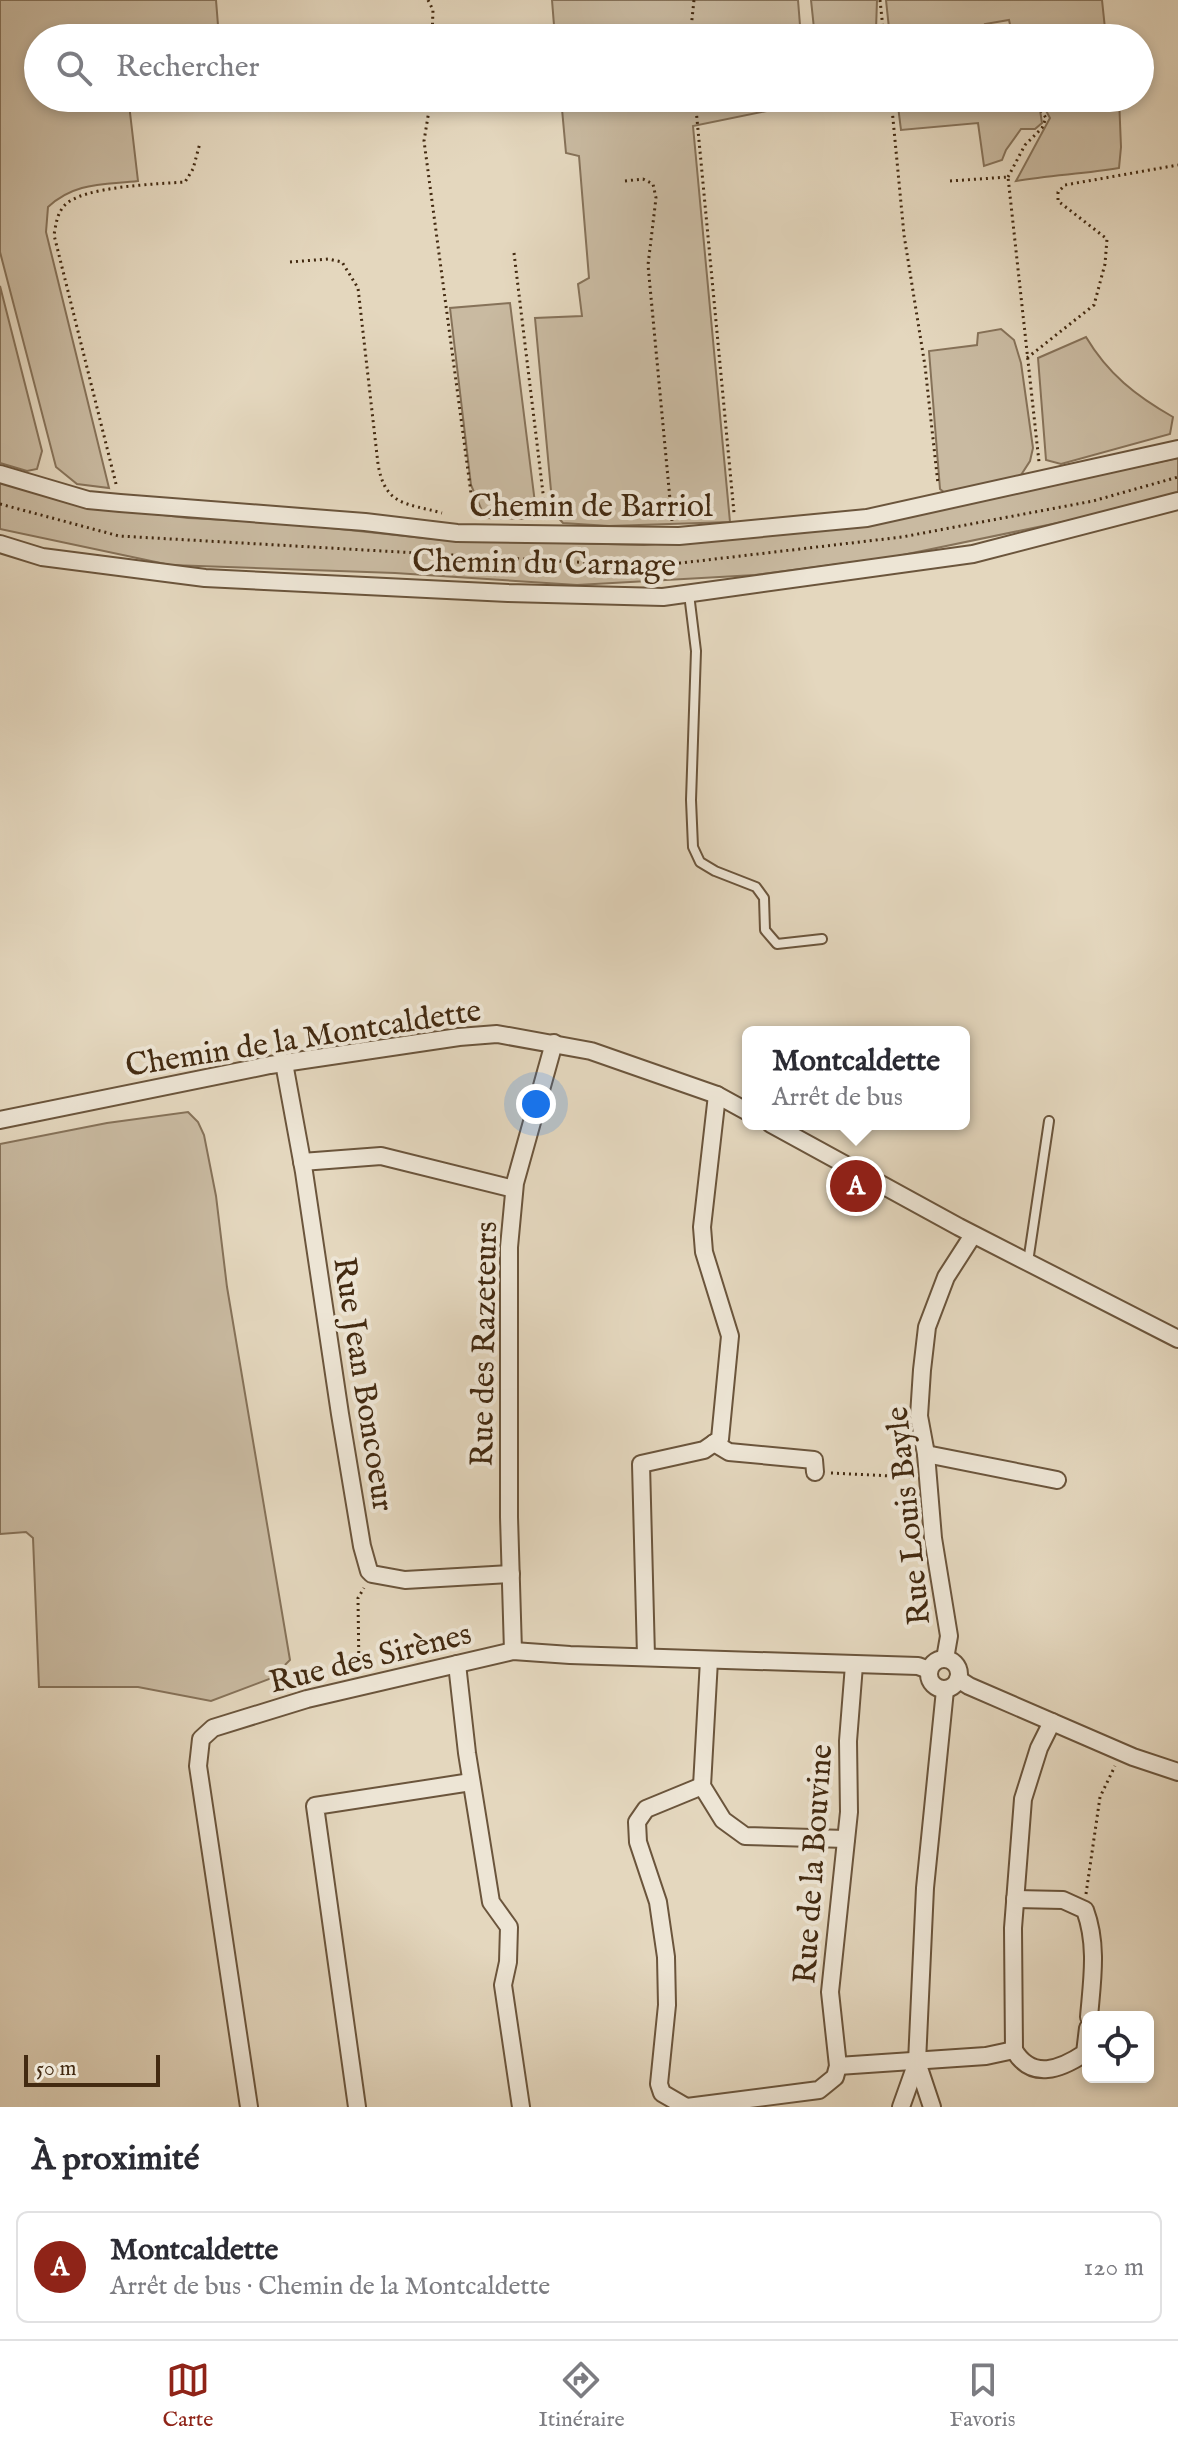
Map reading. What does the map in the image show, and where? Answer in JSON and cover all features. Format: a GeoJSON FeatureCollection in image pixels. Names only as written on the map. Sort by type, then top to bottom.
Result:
{"type":"FeatureCollection","features":[{"type":"Feature","properties":{"kind":"street","name":"Chemin de Barriol"},"geometry":{"type":"LineString","coordinates":[[0,474],[88,500],[120,503],[365,522],[457,533],[674,536],[735,533],[867,518],[1041,482],[1178,449]]}},
{"type":"Feature","properties":{"kind":"street","name":"Chemin du Carnage"},"geometry":{"type":"LineString","coordinates":[[0,544],[42,557],[205,578],[508,593],[663,597],[973,554],[1178,501]]}},
{"type":"Feature","properties":{"kind":"street","name":"Chemin de la Montcaldette"},"geometry":{"type":"LineString","coordinates":[[0,1120],[284,1063],[497,1034],[591,1051],[717,1095],[742,1109]]}},
{"type":"Feature","properties":{"kind":"street","name":"Rue des Razeteurs"},"geometry":{"type":"LineString","coordinates":[[513,1651],[509,1247],[514,1189],[554,1043]]}},
{"type":"Feature","properties":{"kind":"street","name":"Rue Jean Boncoeur"},"geometry":{"type":"LineString","coordinates":[[284,1063],[362,1546],[372,1574]]}},
{"type":"Feature","properties":{"kind":"street"},"geometry":{"type":"LineString","coordinates":[[646,1656],[641,1464],[704,1450],[720,1439],[730,1336],[704,1252],[702,1227],[717,1095]]}},
{"type":"Feature","properties":{"kind":"street"},"geometry":{"type":"LineString","coordinates":[[782,1130],[973,1235],[1178,1339]]}},
{"type":"Feature","properties":{"kind":"street"},"geometry":{"type":"LineString","coordinates":[[302,1162],[381,1156],[514,1189]]}},
{"type":"Feature","properties":{"kind":"street","name":"Rue Louis Bayle"},"geometry":{"type":"LineString","coordinates":[[945,1659],[949,1636],[933,1538],[926,1454],[919,1416],[927,1327],[946,1277],[973,1235]]}},
{"type":"Feature","properties":{"kind":"street"},"geometry":{"type":"LineString","coordinates":[[714,1443],[729,1452],[814,1460],[815,1472]]}},
{"type":"Feature","properties":{"kind":"street"},"geometry":{"type":"LineString","coordinates":[[926,1454],[1057,1480]]}},
{"type":"Feature","properties":{"kind":"street"},"geometry":{"type":"LineString","coordinates":[[372,1574],[405,1580],[511,1574]]}},
{"type":"Feature","properties":{"kind":"street","name":"Rue des Sirènes"},"geometry":{"type":"LineString","coordinates":[[249,2107],[198,1766],[201,1739],[213,1728],[307,1699],[513,1651],[918,1666],[929,1670]]}},
{"type":"Feature","properties":{"kind":"street"},"geometry":{"type":"LineString","coordinates":[[901,2107],[917,2062],[925,1888],[952,1684],[956,1665],[945,1659],[934,1662],[929,1670],[932,1684],[952,1684],[969,1686],[1122,1752],[1178,1772]]}},
{"type":"Feature","properties":{"kind":"street"},"geometry":{"type":"LineString","coordinates":[[709,1660],[702,1786],[723,1820],[745,1836],[846,1839]]}},
{"type":"Feature","properties":{"kind":"street"},"geometry":{"type":"LineString","coordinates":[[457,1664],[471,1782],[491,1902],[509,1927],[508,1962],[503,1985],[521,2107]]}},
{"type":"Feature","properties":{"kind":"street","name":"Rue de la Bouvine"},"geometry":{"type":"LineString","coordinates":[[838,2066],[830,1992],[849,1812],[848,1741],[854,1665]]}},
{"type":"Feature","properties":{"kind":"street"},"geometry":{"type":"LineString","coordinates":[[1052,1722],[1039,1748],[1023,1799],[1015,1899],[1014,2050],[1020,2062],[1041,2070],[1064,2067],[1082,2055]]}},
{"type":"Feature","properties":{"kind":"street"},"geometry":{"type":"LineString","coordinates":[[357,2107],[315,1806],[471,1782]]}},
{"type":"Feature","properties":{"kind":"street"},"geometry":{"type":"LineString","coordinates":[[702,1786],[646,1809],[637,1822],[638,1842],[658,1902],[666,1957],[667,2005],[659,2084],[662,2093],[686,2107],[819,2090],[835,2077],[838,2066],[986,2056],[1014,2050]]}},
{"type":"Feature","properties":{"kind":"street"},"geometry":{"type":"LineString","coordinates":[[1015,1899],[1063,1900],[1085,1910],[1091,1926],[1094,1960],[1090,2011]]}},
{"type":"Feature","properties":{"kind":"street"},"geometry":{"type":"LineString","coordinates":[[917,2062],[932,2107]]}},
{"type":"Feature","properties":{"kind":"lane"},"geometry":{"type":"LineString","coordinates":[[689,593],[696,651],[691,800],[693,847],[700,862],[756,887],[764,898],[765,930],[777,944],[822,939]]}},
{"type":"Feature","properties":{"kind":"lane"},"geometry":{"type":"LineString","coordinates":[[1028,1263],[1049,1121]]}},
{"type":"Feature","properties":{"kind":"path"},"geometry":{"type":"LineString","coordinates":[[428,0],[433,10],[432,24]]}},
{"type":"Feature","properties":{"kind":"path"},"geometry":{"type":"LineString","coordinates":[[691,24],[694,0]]}},
{"type":"Feature","properties":{"kind":"path"},"geometry":{"type":"LineString","coordinates":[[880,0],[883,24]]}},
{"type":"Feature","properties":{"kind":"path"},"geometry":{"type":"LineString","coordinates":[[429,112],[424,141],[471,512],[476,522],[463,518]]}},
{"type":"Feature","properties":{"kind":"path"},"geometry":{"type":"LineString","coordinates":[[696,112],[735,533]]}},
{"type":"Feature","properties":{"kind":"path"},"geometry":{"type":"LineString","coordinates":[[892,112],[904,235],[925,366],[940,504]]}},
{"type":"Feature","properties":{"kind":"path"},"geometry":{"type":"LineString","coordinates":[[1041,482],[1008,177],[1025,145],[1042,128],[1046,118],[1042,112]]}},
{"type":"Feature","properties":{"kind":"path"},"geometry":{"type":"LineString","coordinates":[[120,503],[54,235],[57,218],[65,204],[80,195],[133,186],[185,182],[193,169],[200,143]]}},
{"type":"Feature","properties":{"kind":"path"},"geometry":{"type":"LineString","coordinates":[[1027,358],[1094,305],[1105,264],[1107,239],[1058,201],[1058,192],[1065,185],[1178,165]]}},
{"type":"Feature","properties":{"kind":"path"},"geometry":{"type":"LineString","coordinates":[[950,181],[1008,177]]}},
{"type":"Feature","properties":{"kind":"path"},"geometry":{"type":"LineString","coordinates":[[625,181],[643,179],[653,184],[656,198],[648,265],[674,536]]}},
{"type":"Feature","properties":{"kind":"path"},"geometry":{"type":"LineString","coordinates":[[514,253],[545,518],[554,536]]}},
{"type":"Feature","properties":{"kind":"path"},"geometry":{"type":"LineString","coordinates":[[290,262],[328,259],[342,262],[358,288],[378,464],[385,487],[395,500],[449,515]]}},
{"type":"Feature","properties":{"kind":"path"},"geometry":{"type":"LineString","coordinates":[[815,1472],[927,1478]]}},
{"type":"Feature","properties":{"kind":"path"},"geometry":{"type":"LineString","coordinates":[[360,1687],[358,1598],[372,1574]]}},
{"type":"Feature","properties":{"kind":"path"},"geometry":{"type":"LineString","coordinates":[[1085,1910],[1100,1797],[1122,1752]]}},
{"type":"Feature","properties":{"kind":"shaded area"},"geometry":{"type":"Polygon","coordinates":[[[0,0],[216,0],[218,24],[24,24],[24,112],[130,112],[138,181],[101,184],[79,189],[58,199],[48,207],[46,232],[109,488],[77,484],[56,467],[0,252],[0,0]]]}},
{"type":"Feature","properties":{"kind":"shaded area"},"geometry":{"type":"Polygon","coordinates":[[[552,0],[798,0],[800,24],[554,24],[552,0]]]}},
{"type":"Feature","properties":{"kind":"shaded area"},"geometry":{"type":"Polygon","coordinates":[[[811,0],[877,0],[876,24],[814,24],[811,0]]]}},
{"type":"Feature","properties":{"kind":"shaded area"},"geometry":{"type":"Polygon","coordinates":[[[886,0],[1102,0],[1105,24],[1010,24],[1009,20],[985,24],[889,24],[886,0]]]}},
{"type":"Feature","properties":{"kind":"shaded area"},"geometry":{"type":"Polygon","coordinates":[[[562,112],[762,112],[693,126],[730,522],[609,526],[563,523],[553,512],[535,318],[582,316],[578,284],[589,278],[579,156],[566,153],[562,112]]]}},
{"type":"Feature","properties":{"kind":"shaded area"},"geometry":{"type":"Polygon","coordinates":[[[899,112],[1040,112],[1042,123],[1035,129],[1021,129],[1002,160],[984,166],[978,123],[901,130],[899,112]]]}},
{"type":"Feature","properties":{"kind":"shaded area"},"geometry":{"type":"Polygon","coordinates":[[[1047,112],[1120,112],[1119,168],[1016,181],[1050,118],[1047,112]]]}},
{"type":"Feature","properties":{"kind":"shaded area"},"geometry":{"type":"Polygon","coordinates":[[[0,286],[42,451],[37,469],[27,471],[0,463],[0,286]]]}},
{"type":"Feature","properties":{"kind":"shaded area"},"geometry":{"type":"Polygon","coordinates":[[[510,303],[537,519],[485,518],[471,485],[450,308],[510,303]]]}},
{"type":"Feature","properties":{"kind":"shaded area"},"geometry":{"type":"Polygon","coordinates":[[[1001,329],[1014,340],[1021,363],[1033,448],[1030,461],[1019,478],[945,493],[940,489],[929,351],[977,345],[978,333],[1001,329]]]}},
{"type":"Feature","properties":{"kind":"shaded area"},"geometry":{"type":"Polygon","coordinates":[[[1086,337],[1124,383],[1173,417],[1170,434],[1061,464],[1046,460],[1038,358],[1086,337]]]}},
{"type":"Feature","properties":{"kind":"shaded area"},"geometry":{"type":"Polygon","coordinates":[[[1178,458],[1178,494],[1125,509],[893,557],[755,575],[577,585],[395,573],[170,565],[0,529],[0,482],[105,508],[188,518],[284,523],[433,539],[644,545],[858,526],[1178,458]]]}},
{"type":"Feature","properties":{"kind":"shaded area"},"geometry":{"type":"Polygon","coordinates":[[[188,1112],[198,1122],[204,1135],[216,1196],[227,1287],[290,1660],[272,1678],[211,1701],[138,1687],[39,1687],[33,1538],[26,1532],[0,1534],[0,1144],[107,1123],[188,1112]]]}},
{"type":"Feature","properties":{"kind":"place","name":"Montcaldette"},"geometry":{"type":"Point","coordinates":[856,1186]}}]}
